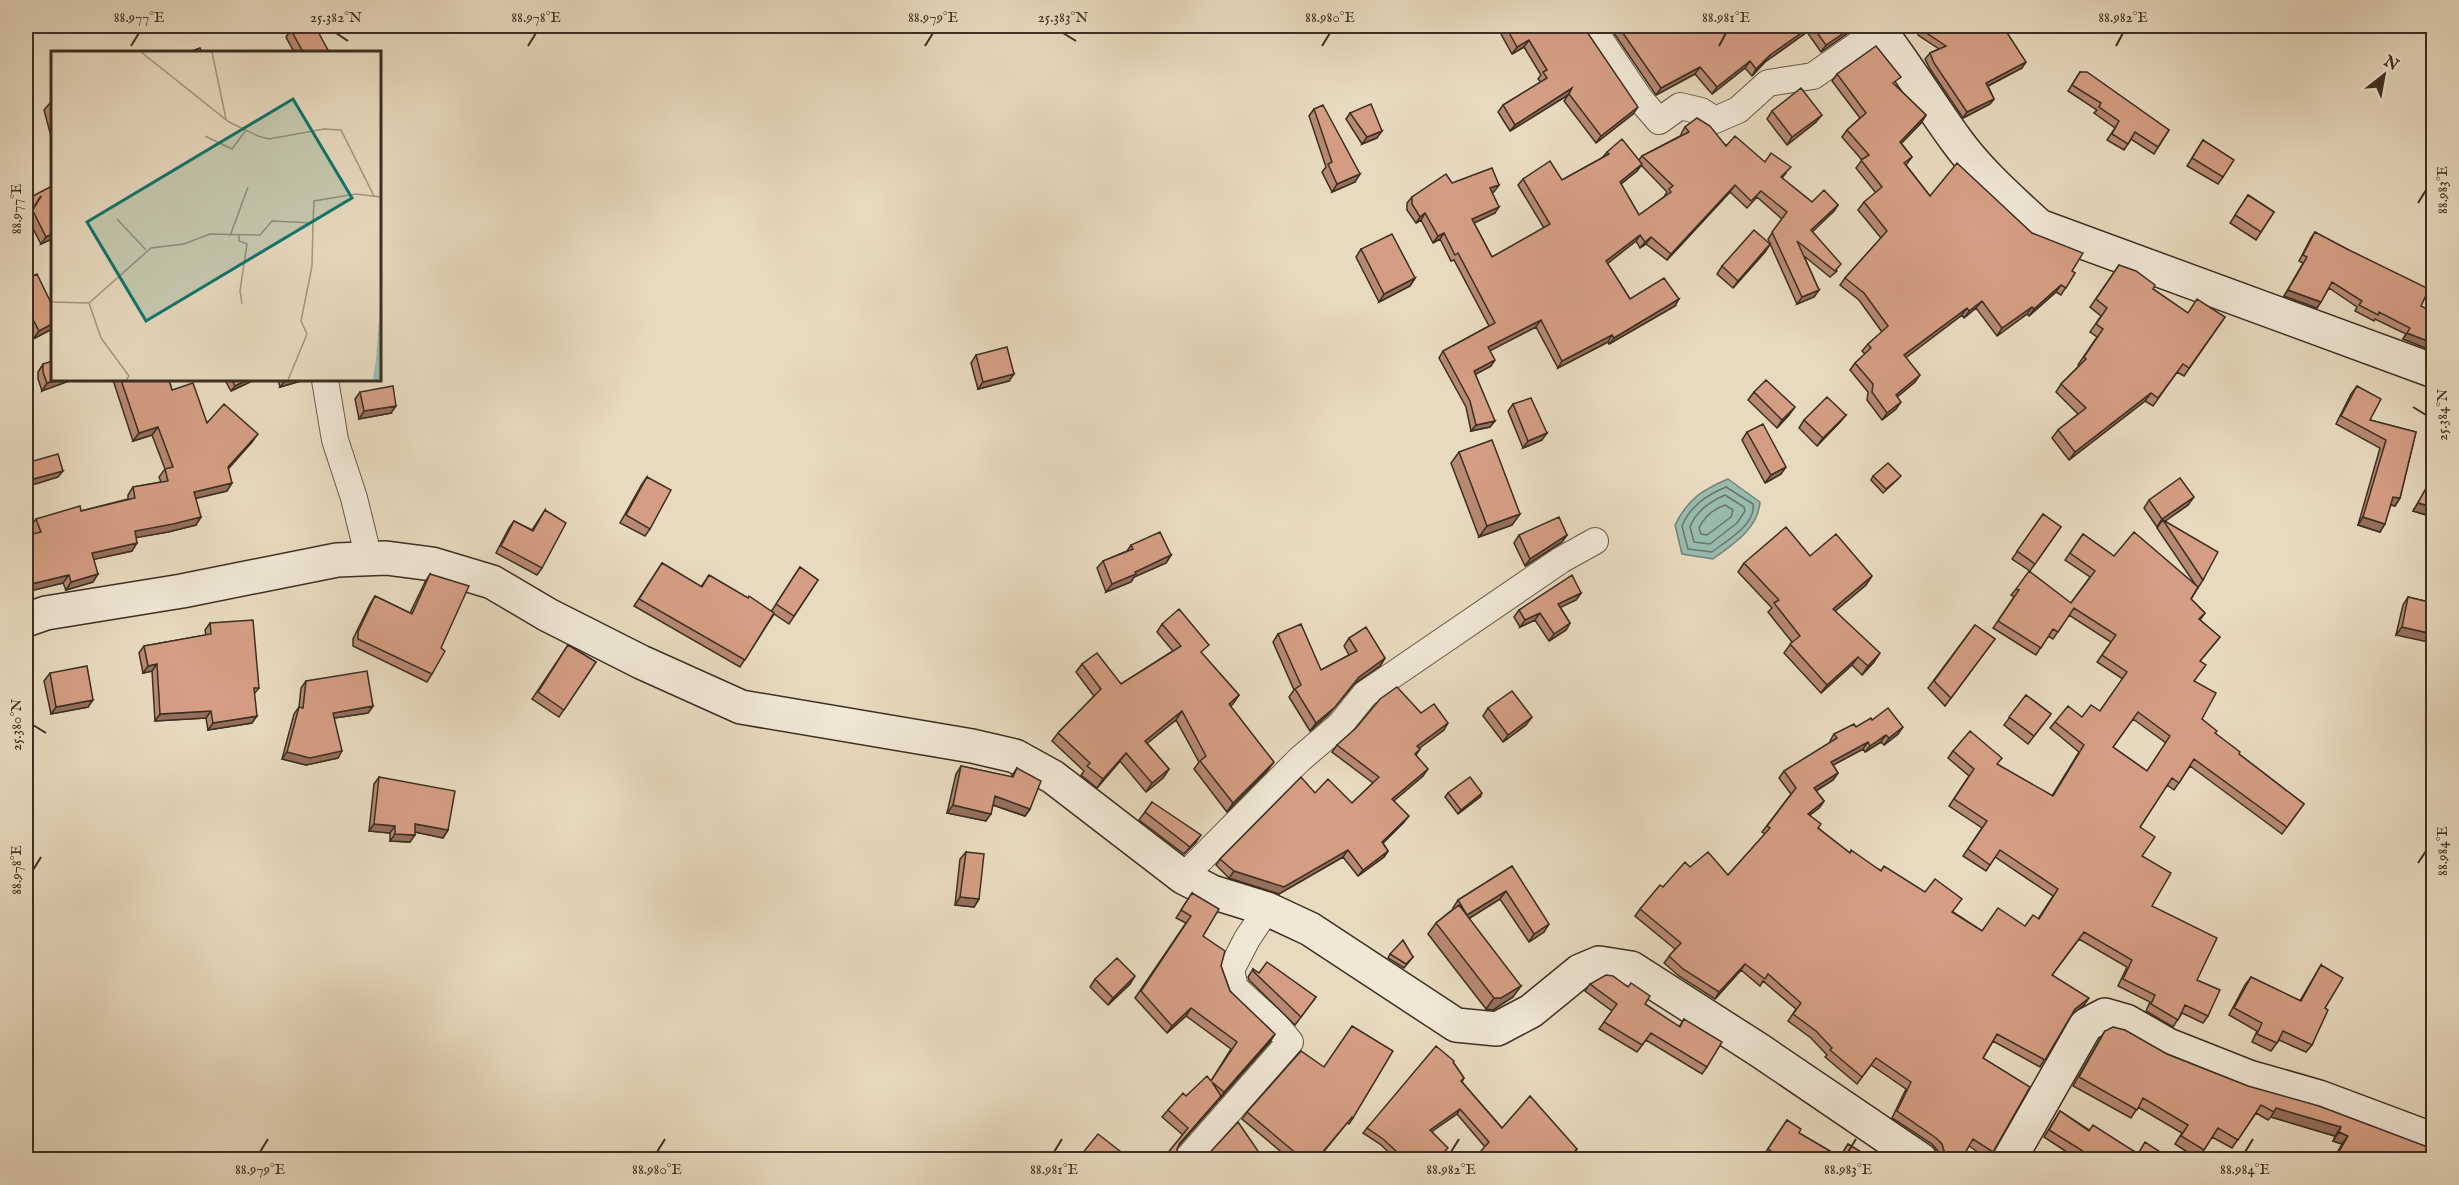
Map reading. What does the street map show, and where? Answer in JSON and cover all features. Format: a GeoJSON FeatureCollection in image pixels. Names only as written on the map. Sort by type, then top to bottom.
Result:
{"type":"FeatureCollection","features":[{"type":"Feature","properties":{"kind":"street"},"geometry":{"type":"LineString","coordinates":[[1591,26],[1640,99],[1659,121],[1680,106],[1701,111],[1715,120],[1738,110],[1768,83],[1813,76],[1878,28],[1956,141],[1996,186],[2039,226],[2433,371]]}},
{"type":"Feature","properties":{"kind":"street"},"geometry":{"type":"LineString","coordinates":[[325,381],[335,440],[354,498],[369,559]]}},
{"type":"Feature","properties":{"kind":"street"},"geometry":{"type":"LineString","coordinates":[[1183,878],[1299,760],[1340,725],[1365,694],[1561,560],[1596,541]]}},
{"type":"Feature","properties":{"kind":"street"},"geometry":{"type":"LineString","coordinates":[[26,620],[46,613],[182,591],[337,560],[386,558],[432,564],[492,582],[548,615],[641,662],[741,707],[1015,756],[1053,777],[1183,878],[1212,892],[1267,909],[1310,929],[1456,1025],[1497,1029],[1531,1011],[1580,970],[1599,963],[1631,968],[1759,1050],[1921,1160]]}},
{"type":"Feature","properties":{"kind":"street"},"geometry":{"type":"LineString","coordinates":[[1186,1160],[1290,1042],[1235,988],[1232,970],[1247,939],[1267,909]]}},
{"type":"Feature","properties":{"kind":"street"},"geometry":{"type":"LineString","coordinates":[[2009,1160],[2086,1025],[2105,1015],[2126,1021],[2168,1045],[2249,1077],[2319,1097],[2433,1140]]}},
{"type":"Feature","properties":{"kind":"water"},"geometry":{"type":"Polygon","coordinates":[[[1728,479],[1760,502],[1755,520],[1743,535],[1713,559],[1682,554],[1675,525],[1680,516],[1697,496],[1728,479]]]}},
{"type":"Feature","properties":{"kind":"building"},"geometry":{"type":"Polygon","coordinates":[[[299,26],[315,26],[328,51],[302,51],[291,30],[299,26]]]}},
{"type":"Feature","properties":{"kind":"building"},"geometry":{"type":"Polygon","coordinates":[[[1583,26],[1638,107],[1601,136],[1569,94],[1572,88],[1515,125],[1503,105],[1547,78],[1543,72],[1547,70],[1529,40],[1517,47],[1506,27],[1583,26]]]}},
{"type":"Feature","properties":{"kind":"building"},"geometry":{"type":"Polygon","coordinates":[[[1618,26],[1811,26],[1770,55],[1756,69],[1750,61],[1717,87],[1700,67],[1661,88],[1618,26]]]}},
{"type":"Feature","properties":{"kind":"building"},"geometry":{"type":"Polygon","coordinates":[[[1812,26],[1854,26],[1826,45],[1812,26]]]}},
{"type":"Feature","properties":{"kind":"building"},"geometry":{"type":"Polygon","coordinates":[[[1922,26],[1984,26],[1995,33],[2004,28],[2026,62],[1986,83],[1994,99],[1967,112],[1934,63],[1930,53],[1946,46],[1922,30],[1922,26]]]}},
{"type":"Feature","properties":{"kind":"building"},"geometry":{"type":"Polygon","coordinates":[[[1876,46],[1901,77],[1893,83],[1926,115],[1900,142],[1912,157],[1904,163],[1930,196],[1957,163],[2032,233],[2083,253],[2072,271],[2075,273],[2066,288],[2061,285],[2034,309],[2032,307],[2002,328],[1982,301],[1969,311],[1967,308],[1904,355],[1920,375],[1896,395],[1901,402],[1887,413],[1872,392],[1873,384],[1855,363],[1871,348],[1868,344],[1888,326],[1864,293],[1845,278],[1887,231],[1864,202],[1882,187],[1861,160],[1869,155],[1847,130],[1866,113],[1837,74],[1876,46]]]}},
{"type":"Feature","properties":{"kind":"building"},"geometry":{"type":"Polygon","coordinates":[[[2080,72],[2087,72],[2169,130],[2158,147],[2135,132],[2128,144],[2112,134],[2119,121],[2099,107],[2101,103],[2072,85],[2080,72]]]}},
{"type":"Feature","properties":{"kind":"building"},"geometry":{"type":"Polygon","coordinates":[[[1801,88],[1822,115],[1792,137],[1772,111],[1801,88]]]}},
{"type":"Feature","properties":{"kind":"building"},"geometry":{"type":"Polygon","coordinates":[[[1371,104],[1382,131],[1367,137],[1350,113],[1371,104]]]}},
{"type":"Feature","properties":{"kind":"building"},"geometry":{"type":"Polygon","coordinates":[[[1323,105],[1360,174],[1337,184],[1328,164],[1332,162],[1314,109],[1323,105]]]}},
{"type":"Feature","properties":{"kind":"building"},"geometry":{"type":"Polygon","coordinates":[[[1697,118],[1710,126],[1726,146],[1735,136],[1765,162],[1771,153],[1791,167],[1781,177],[1812,202],[1824,190],[1838,205],[1811,230],[1841,264],[1835,271],[1797,241],[1819,290],[1802,297],[1772,232],[1787,212],[1761,191],[1751,201],[1735,185],[1671,254],[1651,237],[1645,242],[1640,235],[1606,261],[1630,299],[1664,278],[1679,299],[1614,338],[1612,335],[1562,361],[1541,320],[1488,347],[1495,360],[1474,371],[1495,421],[1476,425],[1470,401],[1443,351],[1495,323],[1458,253],[1455,255],[1444,233],[1438,236],[1425,213],[1420,217],[1412,204],[1412,197],[1446,174],[1452,183],[1492,168],[1499,185],[1490,188],[1499,207],[1472,219],[1492,257],[1550,224],[1523,179],[1550,161],[1562,180],[1609,154],[1607,152],[1622,139],[1642,164],[1620,182],[1639,215],[1671,192],[1669,189],[1673,186],[1642,156],[1689,132],[1685,127],[1697,118]]]}},
{"type":"Feature","properties":{"kind":"building"},"geometry":{"type":"Polygon","coordinates":[[[2203,140],[2234,160],[2223,177],[2192,158],[2203,140]]]}},
{"type":"Feature","properties":{"kind":"building"},"geometry":{"type":"Polygon","coordinates":[[[51,187],[51,234],[46,237],[27,199],[51,187]]]}},
{"type":"Feature","properties":{"kind":"building"},"geometry":{"type":"Polygon","coordinates":[[[2248,195],[2274,212],[2261,232],[2235,215],[2248,195]]]}},
{"type":"Feature","properties":{"kind":"building"},"geometry":{"type":"Polygon","coordinates":[[[1754,230],[1770,244],[1738,281],[1722,266],[1754,230]]]}},
{"type":"Feature","properties":{"kind":"building"},"geometry":{"type":"Polygon","coordinates":[[[2315,232],[2429,289],[2421,306],[2433,312],[2433,343],[2407,333],[2410,328],[2379,312],[2378,315],[2359,305],[2362,301],[2332,282],[2321,302],[2288,290],[2307,257],[2303,255],[2315,232]]]}},
{"type":"Feature","properties":{"kind":"building"},"geometry":{"type":"Polygon","coordinates":[[[1392,234],[1415,278],[1384,294],[1361,249],[1392,234]]]}},
{"type":"Feature","properties":{"kind":"building"},"geometry":{"type":"Polygon","coordinates":[[[2119,265],[2136,271],[2155,285],[2153,289],[2188,313],[2197,299],[2225,317],[2189,368],[2183,364],[2158,398],[2151,393],[2075,452],[2058,430],[2086,408],[2061,384],[2086,359],[2084,357],[2103,329],[2096,324],[2107,308],[2096,299],[2119,265]]]}},
{"type":"Feature","properties":{"kind":"building"},"geometry":{"type":"Polygon","coordinates":[[[37,274],[51,303],[51,325],[39,331],[26,306],[26,279],[37,274]]]}},
{"type":"Feature","properties":{"kind":"building"},"geometry":{"type":"Polygon","coordinates":[[[1007,347],[1014,374],[983,382],[976,355],[1007,347]]]}},
{"type":"Feature","properties":{"kind":"building"},"geometry":{"type":"Polygon","coordinates":[[[51,361],[51,381],[54,381],[47,383],[43,364],[51,361]]]}},
{"type":"Feature","properties":{"kind":"building"},"geometry":{"type":"Polygon","coordinates":[[[1766,380],[1795,407],[1782,420],[1754,392],[1766,380]]]}},
{"type":"Feature","properties":{"kind":"building"},"geometry":{"type":"Polygon","coordinates":[[[121,381],[169,381],[172,390],[193,383],[207,423],[224,404],[258,434],[228,467],[232,483],[194,492],[201,517],[135,531],[137,543],[92,553],[98,574],[71,582],[69,575],[31,584],[33,590],[26,592],[26,542],[30,541],[28,535],[41,532],[36,519],[80,506],[81,511],[135,498],[133,487],[168,481],[165,469],[173,467],[158,427],[139,433],[121,381]]]}},
{"type":"Feature","properties":{"kind":"building"},"geometry":{"type":"Polygon","coordinates":[[[232,381],[245,381],[235,386],[232,381]]]}},
{"type":"Feature","properties":{"kind":"building"},"geometry":{"type":"Polygon","coordinates":[[[393,386],[396,406],[364,411],[360,392],[393,386]]]}},
{"type":"Feature","properties":{"kind":"building"},"geometry":{"type":"Polygon","coordinates":[[[2357,386],[2381,399],[2370,420],[2416,432],[2400,498],[2393,497],[2385,524],[2363,517],[2386,440],[2341,416],[2357,386]]]}},
{"type":"Feature","properties":{"kind":"building"},"geometry":{"type":"Polygon","coordinates":[[[1827,397],[1846,415],[1823,438],[1804,420],[1827,397]]]}},
{"type":"Feature","properties":{"kind":"building"},"geometry":{"type":"Polygon","coordinates":[[[1531,398],[1547,433],[1528,441],[1513,404],[1531,398]]]}},
{"type":"Feature","properties":{"kind":"building"},"geometry":{"type":"Polygon","coordinates":[[[1763,424],[1786,467],[1771,475],[1747,432],[1763,424]]]}},
{"type":"Feature","properties":{"kind":"building"},"geometry":{"type":"Polygon","coordinates":[[[1492,440],[1520,514],[1487,526],[1459,452],[1492,440]]]}},
{"type":"Feature","properties":{"kind":"building"},"geometry":{"type":"Polygon","coordinates":[[[58,454],[63,471],[26,481],[26,463],[58,454]]]}},
{"type":"Feature","properties":{"kind":"building"},"geometry":{"type":"Polygon","coordinates":[[[1888,463],[1901,476],[1886,489],[1873,476],[1888,463]]]}},
{"type":"Feature","properties":{"kind":"building"},"geometry":{"type":"Polygon","coordinates":[[[647,477],[671,490],[650,529],[626,515],[647,477]]]}},
{"type":"Feature","properties":{"kind":"building"},"geometry":{"type":"Polygon","coordinates":[[[2180,478],[2194,497],[2162,519],[2149,500],[2180,478]]]}},
{"type":"Feature","properties":{"kind":"building"},"geometry":{"type":"Polygon","coordinates":[[[2430,481],[2433,482],[2433,507],[2418,503],[2430,481]]]}},
{"type":"Feature","properties":{"kind":"building"},"geometry":{"type":"Polygon","coordinates":[[[545,510],[566,523],[542,568],[501,546],[514,521],[533,531],[545,510]]]}},
{"type":"Feature","properties":{"kind":"building"},"geometry":{"type":"Polygon","coordinates":[[[2043,514],[2061,527],[2035,564],[2017,551],[2043,514]]]}},
{"type":"Feature","properties":{"kind":"building"},"geometry":{"type":"Polygon","coordinates":[[[1559,517],[1567,535],[1530,559],[1519,535],[1559,517]]]}},
{"type":"Feature","properties":{"kind":"building"},"geometry":{"type":"Polygon","coordinates":[[[2163,520],[2218,552],[2203,580],[2163,520]]]}},
{"type":"Feature","properties":{"kind":"building"},"geometry":{"type":"Polygon","coordinates":[[[1786,527],[1810,556],[1836,534],[1872,576],[1833,609],[1880,653],[1868,666],[1858,657],[1827,685],[1790,644],[1800,636],[1774,603],[1779,600],[1744,563],[1786,527]]]}},
{"type":"Feature","properties":{"kind":"building"},"geometry":{"type":"Polygon","coordinates":[[[1160,532],[1171,555],[1112,584],[1103,561],[1133,549],[1131,545],[1160,532]]]}},
{"type":"Feature","properties":{"kind":"building"},"geometry":{"type":"Polygon","coordinates":[[[2134,532],[2198,587],[2191,599],[2205,613],[2199,619],[2220,637],[2200,661],[2206,665],[2194,681],[2216,693],[2202,719],[2217,731],[2215,733],[2240,752],[2239,754],[2304,804],[2287,827],[2194,759],[2179,783],[2172,778],[2140,827],[2155,837],[2142,856],[2171,873],[2152,906],[2217,938],[2197,980],[2220,990],[2208,1016],[2185,1005],[2178,1020],[2151,1004],[2155,995],[2123,979],[2132,960],[2084,932],[2052,975],[2089,998],[2075,1009],[2045,1060],[1997,1034],[1983,1058],[2030,1087],[1993,1152],[1973,1139],[1961,1160],[1958,1160],[1944,1151],[1942,1144],[1936,1138],[1897,1111],[1911,1082],[1876,1058],[1862,1077],[1830,1050],[1832,1048],[1816,1031],[1793,1014],[1801,1003],[1768,974],[1765,979],[1745,964],[1719,992],[1683,969],[1669,956],[1681,943],[1640,909],[1660,885],[1663,887],[1685,862],[1690,867],[1708,852],[1728,875],[1770,828],[1767,826],[1796,788],[1784,771],[1837,738],[1834,734],[1854,724],[1856,727],[1871,718],[1872,720],[1888,708],[1903,727],[1889,738],[1886,735],[1870,746],[1868,742],[1831,762],[1838,773],[1814,788],[1824,801],[1808,814],[1821,824],[1818,828],[1850,853],[1851,850],[1881,871],[1884,866],[1925,892],[1935,879],[1962,899],[1952,912],[1982,931],[1998,908],[2025,926],[2033,915],[2039,919],[2058,889],[2000,850],[1990,865],[1968,849],[1987,821],[1954,799],[1974,769],[1953,751],[1970,731],[2002,758],[1997,764],[2053,796],[2084,745],[2055,722],[2068,706],[2082,717],[2091,705],[2100,711],[2127,672],[2102,655],[2116,635],[2074,608],[2058,632],[2053,629],[2041,648],[1998,621],[2029,571],[2071,603],[2095,571],[2070,553],[2083,534],[2114,556],[2134,532]],[[2138,712],[2113,747],[2147,771],[2170,736],[2138,712]]]}},
{"type":"Feature","properties":{"kind":"building"},"geometry":{"type":"Polygon","coordinates":[[[662,563],[702,587],[709,575],[748,598],[749,596],[774,613],[745,660],[639,599],[662,563]]]}},
{"type":"Feature","properties":{"kind":"building"},"geometry":{"type":"Polygon","coordinates":[[[800,567],[818,580],[794,616],[776,604],[800,567]]]}},
{"type":"Feature","properties":{"kind":"building"},"geometry":{"type":"Polygon","coordinates":[[[430,574],[469,586],[441,648],[445,651],[432,674],[358,639],[358,632],[375,596],[412,614],[430,574]]]}},
{"type":"Feature","properties":{"kind":"building"},"geometry":{"type":"Polygon","coordinates":[[[1572,575],[1581,593],[1558,604],[1570,623],[1554,634],[1540,613],[1525,620],[1519,610],[1572,575]]]}},
{"type":"Feature","properties":{"kind":"building"},"geometry":{"type":"Polygon","coordinates":[[[2408,597],[2433,603],[2433,634],[2402,627],[2408,597]]]}},
{"type":"Feature","properties":{"kind":"building"},"geometry":{"type":"Polygon","coordinates":[[[1179,609],[1209,645],[1201,652],[1239,695],[1229,704],[1274,762],[1233,803],[1200,761],[1206,756],[1182,711],[1145,741],[1169,769],[1152,783],[1126,753],[1103,779],[1087,766],[1090,763],[1058,733],[1101,689],[1082,664],[1097,653],[1121,684],[1181,646],[1162,624],[1179,609]]]}},
{"type":"Feature","properties":{"kind":"building"},"geometry":{"type":"Polygon","coordinates":[[[253,620],[259,688],[254,688],[257,716],[213,723],[211,711],[160,714],[157,664],[148,666],[144,646],[211,634],[210,623],[253,620]]]}},
{"type":"Feature","properties":{"kind":"building"},"geometry":{"type":"Polygon","coordinates":[[[1301,624],[1321,670],[1357,651],[1349,638],[1366,627],[1385,658],[1359,677],[1335,707],[1316,723],[1295,689],[1301,685],[1278,634],[1301,624]]]}},
{"type":"Feature","properties":{"kind":"building"},"geometry":{"type":"Polygon","coordinates":[[[1975,625],[1995,639],[1951,698],[1934,681],[1975,625]]]}},
{"type":"Feature","properties":{"kind":"building"},"geometry":{"type":"Polygon","coordinates":[[[568,645],[596,662],[564,710],[538,692],[568,645]]]}},
{"type":"Feature","properties":{"kind":"building"},"geometry":{"type":"Polygon","coordinates":[[[87,666],[93,700],[56,707],[50,673],[87,666]]]}},
{"type":"Feature","properties":{"kind":"building"},"geometry":{"type":"Polygon","coordinates":[[[367,671],[373,706],[333,713],[342,751],[310,758],[287,752],[299,707],[303,708],[306,681],[367,671]]]}},
{"type":"Feature","properties":{"kind":"building"},"geometry":{"type":"Polygon","coordinates":[[[1397,687],[1421,713],[1434,704],[1448,723],[1417,746],[1420,749],[1415,754],[1428,769],[1392,799],[1409,816],[1382,842],[1388,851],[1363,870],[1348,850],[1284,887],[1234,871],[1220,859],[1301,777],[1315,793],[1328,779],[1352,803],[1379,777],[1337,745],[1356,728],[1380,699],[1397,687]]]}},
{"type":"Feature","properties":{"kind":"building"},"geometry":{"type":"Polygon","coordinates":[[[1512,691],[1532,717],[1508,735],[1488,708],[1512,691]]]}},
{"type":"Feature","properties":{"kind":"building"},"geometry":{"type":"Polygon","coordinates":[[[2026,695],[2051,714],[2034,736],[2009,717],[2026,695]]]}},
{"type":"Feature","properties":{"kind":"building"},"geometry":{"type":"Polygon","coordinates":[[[961,766],[1013,777],[1017,768],[1041,781],[1030,809],[995,796],[991,814],[953,805],[961,766]]]}},
{"type":"Feature","properties":{"kind":"building"},"geometry":{"type":"Polygon","coordinates":[[[379,777],[455,791],[448,830],[415,824],[415,835],[395,834],[395,826],[374,824],[379,777]]]}},
{"type":"Feature","properties":{"kind":"building"},"geometry":{"type":"Polygon","coordinates":[[[1470,777],[1482,793],[1461,810],[1448,793],[1470,777]]]}},
{"type":"Feature","properties":{"kind":"building"},"geometry":{"type":"Polygon","coordinates":[[[1152,802],[1201,835],[1190,847],[1145,812],[1152,802]]]}},
{"type":"Feature","properties":{"kind":"building"},"geometry":{"type":"Polygon","coordinates":[[[966,852],[984,854],[979,899],[960,897],[966,852]]]}},
{"type":"Feature","properties":{"kind":"building"},"geometry":{"type":"Polygon","coordinates":[[[1512,866],[1549,924],[1534,934],[1506,891],[1467,915],[1458,900],[1512,866]]]}},
{"type":"Feature","properties":{"kind":"building"},"geometry":{"type":"Polygon","coordinates":[[[1192,893],[1219,909],[1203,936],[1225,951],[1221,966],[1230,991],[1275,1034],[1224,1092],[1212,1082],[1221,1096],[1180,1143],[1177,1149],[1178,1160],[1162,1160],[1188,1128],[1168,1110],[1183,1093],[1186,1096],[1207,1076],[1211,1081],[1237,1042],[1191,1008],[1172,1026],[1141,991],[1191,916],[1181,910],[1192,893]]]}},
{"type":"Feature","properties":{"kind":"building"},"geometry":{"type":"Polygon","coordinates":[[[1459,905],[1521,986],[1501,998],[1494,998],[1436,923],[1459,905]]]}},
{"type":"Feature","properties":{"kind":"building"},"geometry":{"type":"Polygon","coordinates":[[[1403,940],[1413,957],[1406,964],[1390,954],[1403,940]]]}},
{"type":"Feature","properties":{"kind":"building"},"geometry":{"type":"Polygon","coordinates":[[[1117,958],[1135,976],[1113,998],[1095,979],[1117,958]]]}},
{"type":"Feature","properties":{"kind":"building"},"geometry":{"type":"Polygon","coordinates":[[[1267,962],[1316,997],[1301,1017],[1254,972],[1253,969],[1259,973],[1267,962]]]}},
{"type":"Feature","properties":{"kind":"building"},"geometry":{"type":"Polygon","coordinates":[[[2321,965],[2343,978],[2325,1008],[2328,1010],[2312,1045],[2283,1031],[2277,1043],[2257,1034],[2262,1023],[2234,1008],[2251,977],[2301,1001],[2321,965]]]}},
{"type":"Feature","properties":{"kind":"building"},"geometry":{"type":"Polygon","coordinates":[[[1606,975],[1613,976],[1628,987],[1631,983],[1650,996],[1645,1004],[1680,1027],[1684,1019],[1722,1042],[1707,1067],[1651,1033],[1642,1045],[1604,1022],[1617,1004],[1590,984],[1606,975]]]}},
{"type":"Feature","properties":{"kind":"building"},"geometry":{"type":"Polygon","coordinates":[[[1352,1026],[1393,1051],[1353,1118],[1316,1160],[1304,1160],[1247,1112],[1301,1051],[1324,1067],[1352,1026]]]}},
{"type":"Feature","properties":{"kind":"building"},"geometry":{"type":"Polygon","coordinates":[[[2113,1027],[2125,1030],[2167,1054],[2248,1086],[2319,1106],[2433,1149],[2433,1160],[2334,1160],[2348,1136],[2339,1132],[2341,1127],[2276,1108],[2274,1112],[2261,1105],[2238,1140],[2218,1128],[2204,1150],[2181,1136],[2188,1125],[2143,1098],[2137,1110],[2079,1077],[2105,1031],[2113,1027]]]}},
{"type":"Feature","properties":{"kind":"building"},"geometry":{"type":"Polygon","coordinates":[[[1436,1046],[1454,1061],[1464,1078],[1461,1081],[1502,1128],[1530,1096],[1577,1149],[1572,1154],[1581,1160],[1473,1160],[1489,1142],[1460,1109],[1430,1130],[1448,1148],[1436,1160],[1406,1160],[1367,1128],[1436,1046]]]}},
{"type":"Feature","properties":{"kind":"building"},"geometry":{"type":"Polygon","coordinates":[[[2060,1111],[2089,1131],[2093,1125],[2138,1154],[2145,1142],[2168,1157],[2167,1160],[2097,1160],[2049,1130],[2060,1111]]]}},
{"type":"Feature","properties":{"kind":"building"},"geometry":{"type":"Polygon","coordinates":[[[1787,1120],[1801,1129],[1799,1133],[1840,1157],[1848,1144],[1874,1160],[1784,1160],[1768,1149],[1787,1120]]]}},
{"type":"Feature","properties":{"kind":"building"},"geometry":{"type":"Polygon","coordinates":[[[1238,1122],[1260,1154],[1255,1160],[1203,1160],[1238,1122]]]}},
{"type":"Feature","properties":{"kind":"building"},"geometry":{"type":"Polygon","coordinates":[[[1098,1134],[1129,1158],[1134,1154],[1139,1160],[1077,1160],[1098,1134]]]}}]}
